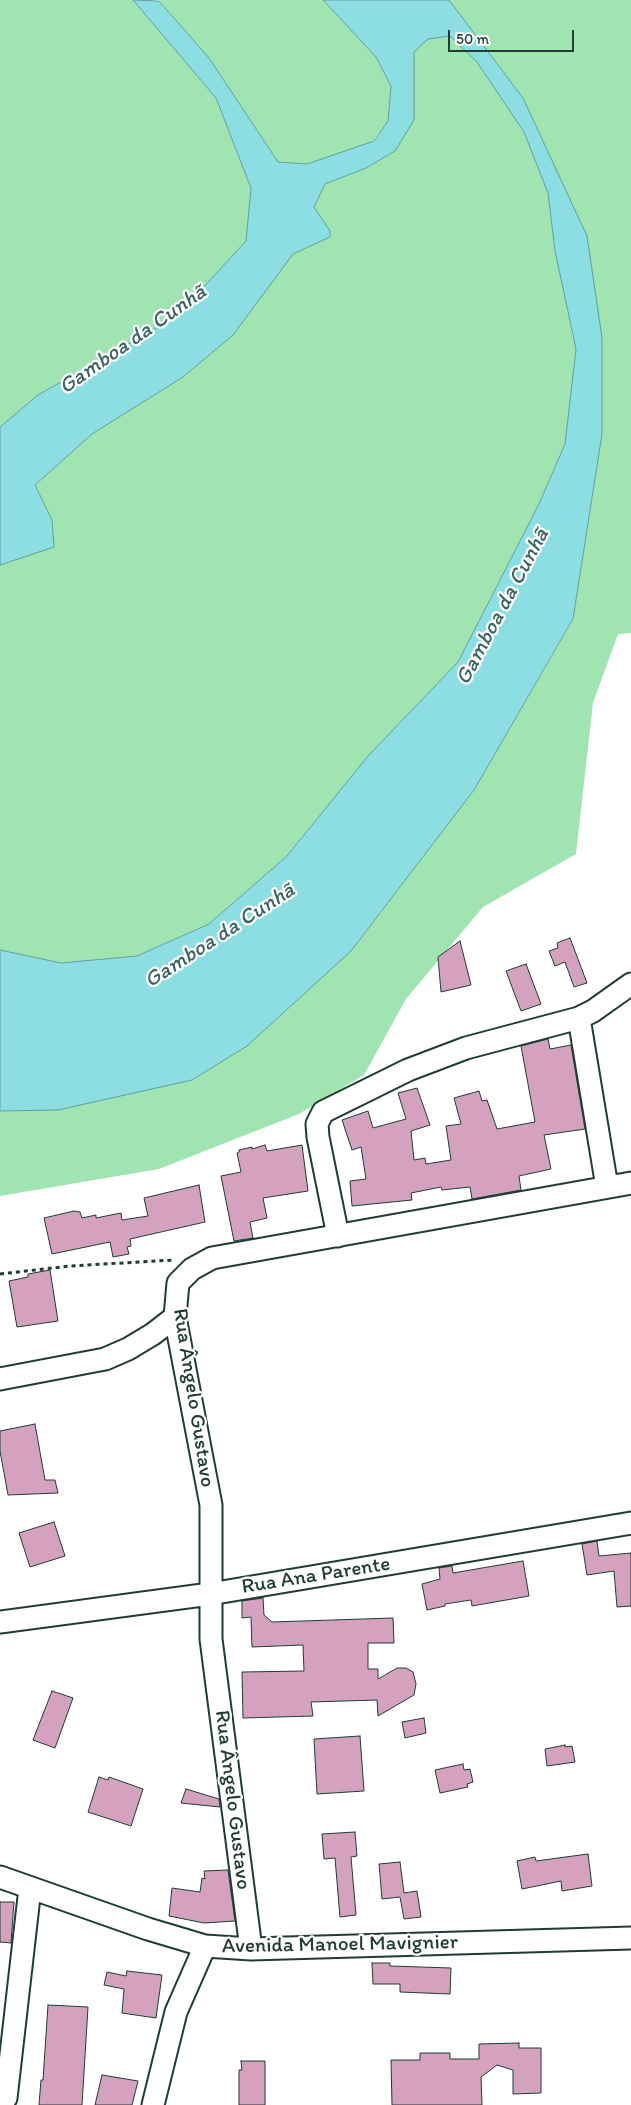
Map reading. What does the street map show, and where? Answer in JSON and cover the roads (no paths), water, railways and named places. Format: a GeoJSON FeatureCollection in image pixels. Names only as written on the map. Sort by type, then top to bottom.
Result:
{"type":"FeatureCollection","features":[{"type":"Feature","properties":{"kind":"street"},"geometry":{"type":"LineString","coordinates":[[338,1236],[318,1137],[317,1124],[323,1112],[408,1070],[466,1048],[579,1018],[593,1011],[631,984]]}},
{"type":"Feature","properties":{"kind":"street"},"geometry":{"type":"LineString","coordinates":[[579,1018],[607,1187]]}},
{"type":"Feature","properties":{"kind":"street","name":"Rua Ângelo Gustavo"},"geometry":{"type":"LineString","coordinates":[[251,1949],[211,1639],[210,1505],[175,1317],[178,1283],[192,1268],[212,1258],[631,1183]]}},
{"type":"Feature","properties":{"kind":"street"},"geometry":{"type":"LineString","coordinates":[[0,1379],[105,1359],[128,1349],[154,1334],[175,1317]]}},
{"type":"Feature","properties":{"kind":"street","name":"Rua Ana Parente"},"geometry":{"type":"LineString","coordinates":[[0,1622],[210,1594],[631,1524]]}},
{"type":"Feature","properties":{"kind":"street","name":"Avenida Manoel Mavignier"},"geometry":{"type":"LineString","coordinates":[[0,1877],[205,1946],[251,1949],[631,1938]]}},
{"type":"Feature","properties":{"kind":"street"},"geometry":{"type":"LineString","coordinates":[[6,2098],[30,1888]]}},
{"type":"Feature","properties":{"kind":"street"},"geometry":{"type":"LineString","coordinates":[[153,2105],[176,2012],[205,1946]]}},
{"type":"Feature","properties":{"kind":"water","name":"Gamboa da Cunhã"},"geometry":{"type":"Polygon","coordinates":[[[133,0],[159,1],[209,58],[278,162],[307,164],[374,141],[388,121],[391,86],[376,57],[323,0],[449,0],[523,98],[587,236],[602,338],[602,434],[573,619],[474,790],[351,951],[247,1046],[192,1080],[58,1110],[0,1111],[0,950],[61,963],[137,956],[209,924],[287,856],[368,756],[458,662],[539,504],[565,444],[576,349],[555,251],[548,193],[524,132],[477,62],[450,36],[428,39],[414,52],[414,120],[395,151],[366,168],[325,184],[314,207],[330,231],[330,237],[293,254],[233,335],[183,377],[92,434],[35,485],[52,520],[54,547],[0,565],[0,427],[38,395],[176,317],[246,241],[251,188],[216,98],[133,0]]]}}]}
